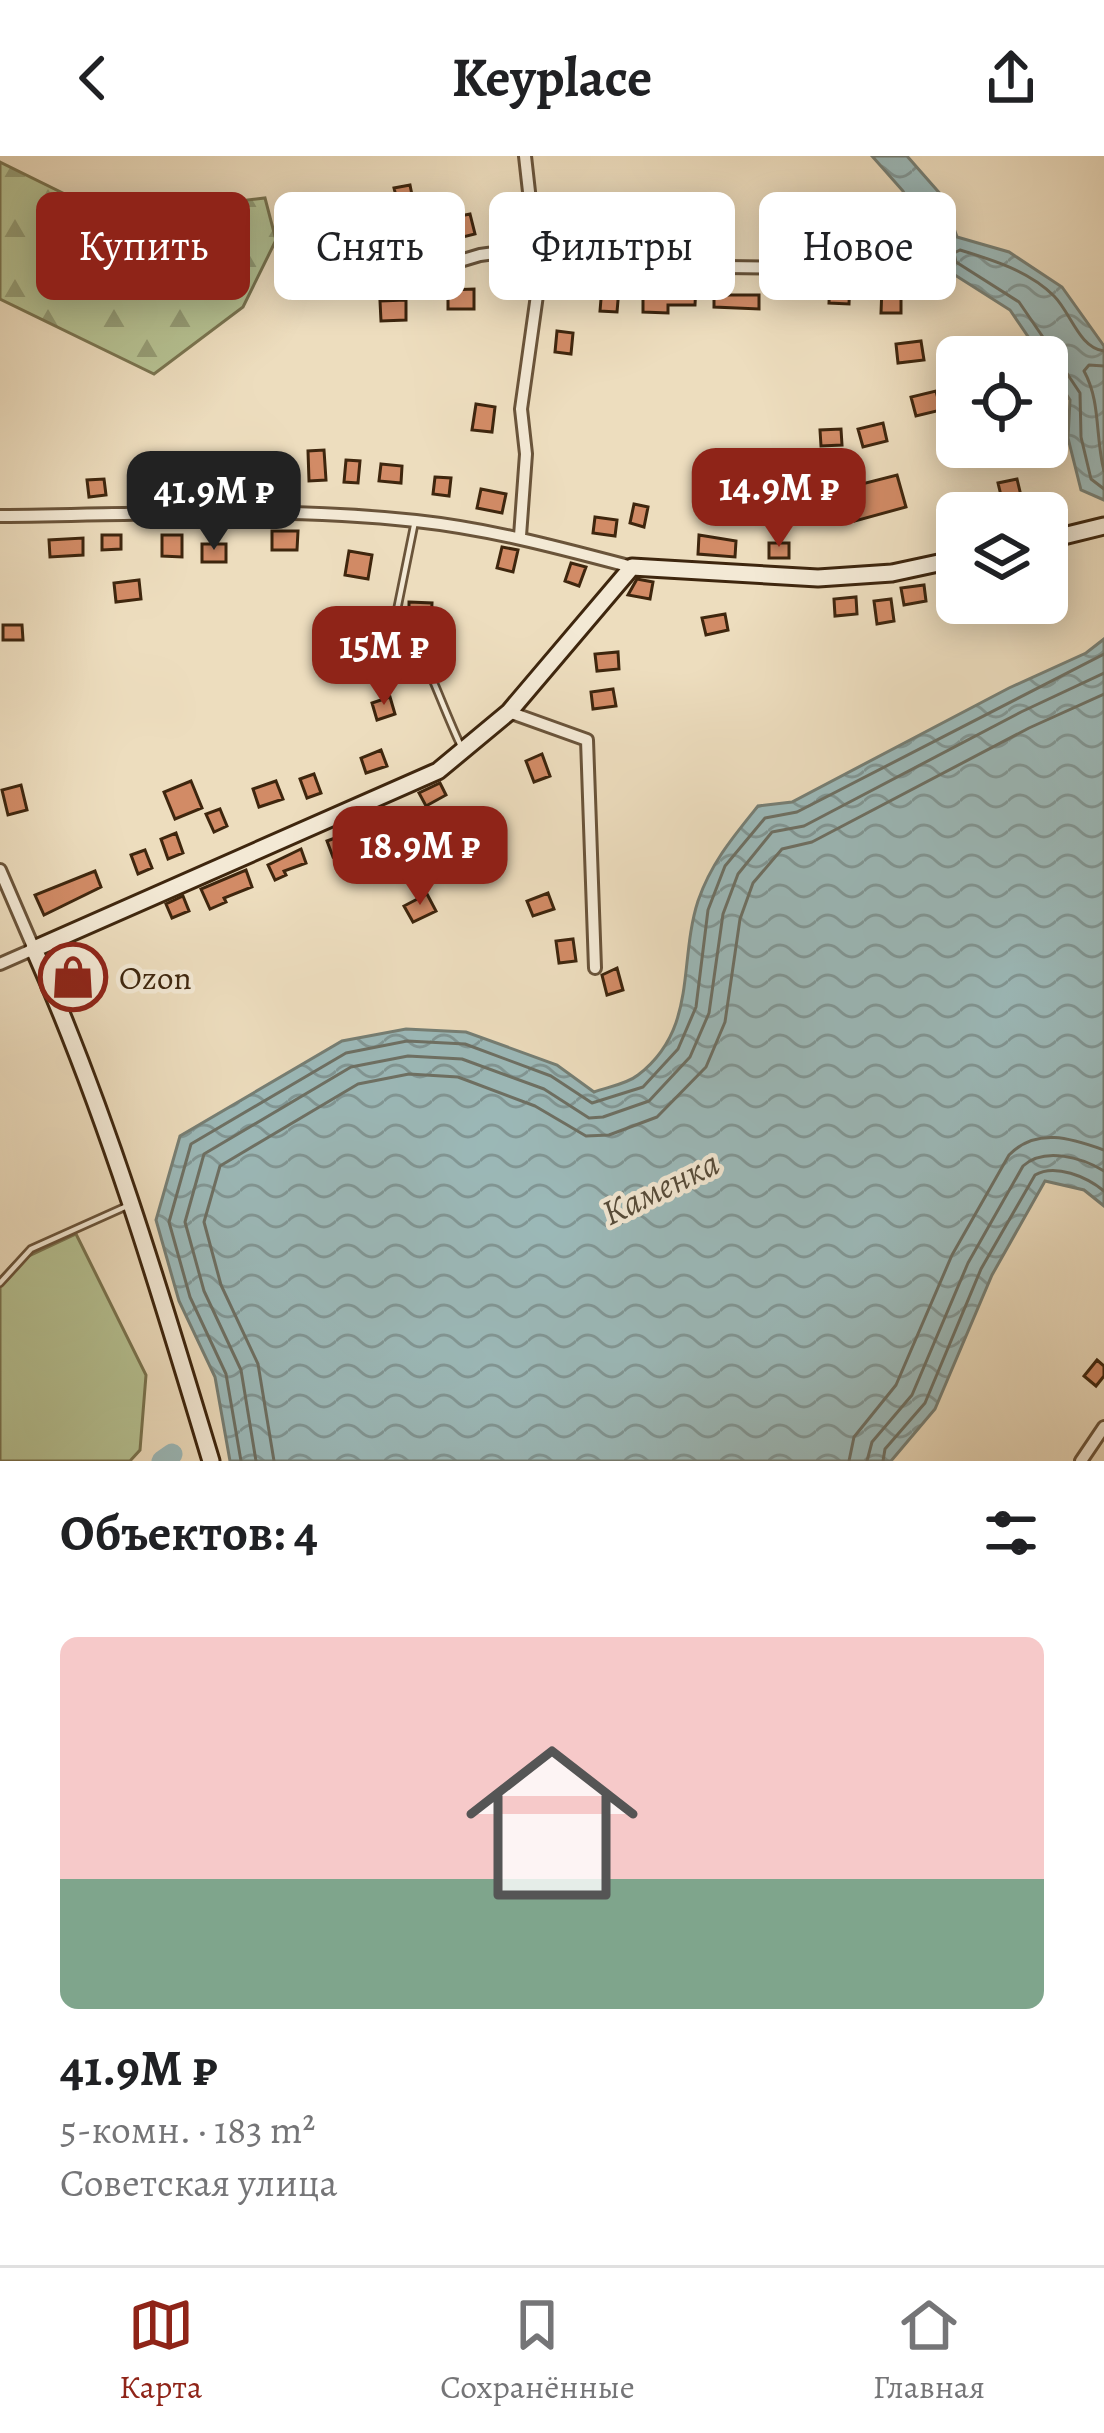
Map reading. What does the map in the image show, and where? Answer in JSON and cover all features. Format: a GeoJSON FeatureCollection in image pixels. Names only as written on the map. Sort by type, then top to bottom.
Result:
{"type":"FeatureCollection","features":[{"type":"Feature","properties":{"kind":"street"},"geometry":{"type":"LineString","coordinates":[[525,156],[530,192]]}},
{"type":"Feature","properties":{"kind":"street"},"geometry":{"type":"LineString","coordinates":[[520,536],[526,454],[520,409],[536,300]]}},
{"type":"Feature","properties":{"kind":"street"},"geometry":{"type":"LineString","coordinates":[[0,516],[276,513],[415,521],[520,536],[632,568],[818,578],[892,573],[936,564]]}},
{"type":"Feature","properties":{"kind":"street"},"geometry":{"type":"LineString","coordinates":[[1068,534],[1104,526]]}},
{"type":"Feature","properties":{"kind":"street"},"geometry":{"type":"LineString","coordinates":[[0,964],[438,771],[509,712],[632,568]]}},
{"type":"Feature","properties":{"kind":"street"},"geometry":{"type":"LineString","coordinates":[[509,712],[586,740],[595,968]]}},
{"type":"Feature","properties":{"kind":"street"},"geometry":{"type":"LineString","coordinates":[[0,870],[62,1014],[132,1203],[212,1461]]}},
{"type":"Feature","properties":{"kind":"street"},"geometry":{"type":"LineString","coordinates":[[1081,1461],[1104,1427]]}},
{"type":"Feature","properties":{"kind":"lane"},"geometry":{"type":"LineString","coordinates":[[415,521],[397,610],[423,652],[463,751]]}},
{"type":"Feature","properties":{"kind":"lane"},"geometry":{"type":"LineString","coordinates":[[0,1283],[31,1249],[132,1203]]}},
{"type":"Feature","properties":{"kind":"green space"},"geometry":{"type":"Polygon","coordinates":[[[0,162],[61,192],[36,192],[36,300],[246,300],[154,374],[0,299],[0,162]]]}},
{"type":"Feature","properties":{"kind":"green space"},"geometry":{"type":"Polygon","coordinates":[[[265,198],[274,244],[250,293],[250,200],[265,198]]]}},
{"type":"Feature","properties":{"kind":"green space"},"geometry":{"type":"Polygon","coordinates":[[[76,1234],[146,1375],[140,1450],[130,1461],[0,1461],[0,1278],[14,1263],[76,1234]]]}},
{"type":"Feature","properties":{"kind":"water"},"geometry":{"type":"Polygon","coordinates":[[[872,156],[907,156],[939,192],[903,191],[872,156]]]}},
{"type":"Feature","properties":{"kind":"water"},"geometry":{"type":"Polygon","coordinates":[[[956,234],[1009,252],[1062,287],[1104,346],[1104,500],[1081,490],[1068,438],[1068,336],[1028,336],[1010,310],[956,276],[956,234]]]}},
{"type":"Feature","properties":{"kind":"water"},"geometry":{"type":"Polygon","coordinates":[[[1104,639],[1104,1206],[1084,1190],[1045,1181],[992,1275],[935,1409],[891,1461],[230,1461],[215,1377],[179,1301],[156,1220],[180,1136],[342,1041],[406,1029],[466,1032],[557,1065],[594,1092],[634,1078],[657,1057],[678,1016],[692,924],[703,887],[758,806],[792,802],[1086,653],[1104,639]]]}},
{"type":"Feature","properties":{"kind":"building"},"geometry":{"type":"Polygon","coordinates":[[[410,185],[411,192],[395,192],[394,188],[410,185]]]}},
{"type":"Feature","properties":{"kind":"building"},"geometry":{"type":"Polygon","coordinates":[[[470,214],[475,234],[465,236],[465,215],[470,214]]]}},
{"type":"Feature","properties":{"kind":"building"},"geometry":{"type":"Polygon","coordinates":[[[465,289],[474,289],[474,309],[448,309],[448,300],[465,300],[465,289]]]}},
{"type":"Feature","properties":{"kind":"building"},"geometry":{"type":"Polygon","coordinates":[[[759,295],[759,309],[714,307],[714,300],[759,295]]]}},
{"type":"Feature","properties":{"kind":"building"},"geometry":{"type":"Polygon","coordinates":[[[406,300],[406,320],[381,321],[380,301],[406,300]]]}},
{"type":"Feature","properties":{"kind":"building"},"geometry":{"type":"Polygon","coordinates":[[[601,300],[618,300],[617,312],[600,311],[601,300]]]}},
{"type":"Feature","properties":{"kind":"building"},"geometry":{"type":"Polygon","coordinates":[[[643,300],[695,300],[695,305],[668,305],[668,313],[643,312],[643,300]]]}},
{"type":"Feature","properties":{"kind":"building"},"geometry":{"type":"Polygon","coordinates":[[[882,300],[901,300],[901,313],[881,313],[882,300]]]}},
{"type":"Feature","properties":{"kind":"building"},"geometry":{"type":"Polygon","coordinates":[[[557,331],[573,333],[571,354],[555,352],[557,331]]]}},
{"type":"Feature","properties":{"kind":"building"},"geometry":{"type":"Polygon","coordinates":[[[921,341],[924,360],[898,363],[896,344],[921,341]]]}},
{"type":"Feature","properties":{"kind":"building"},"geometry":{"type":"Polygon","coordinates":[[[936,391],[936,411],[916,416],[911,397],[936,391]]]}},
{"type":"Feature","properties":{"kind":"building"},"geometry":{"type":"Polygon","coordinates":[[[476,404],[495,407],[492,432],[472,430],[476,404]]]}},
{"type":"Feature","properties":{"kind":"building"},"geometry":{"type":"Polygon","coordinates":[[[883,423],[887,441],[863,447],[858,429],[883,423]]]}},
{"type":"Feature","properties":{"kind":"building"},"geometry":{"type":"Polygon","coordinates":[[[841,429],[842,445],[821,446],[820,430],[841,429]]]}},
{"type":"Feature","properties":{"kind":"building"},"geometry":{"type":"Polygon","coordinates":[[[324,450],[326,480],[309,481],[308,451],[324,450]]]}},
{"type":"Feature","properties":{"kind":"building"},"geometry":{"type":"Polygon","coordinates":[[[346,460],[360,461],[358,483],[344,482],[346,460]]]}},
{"type":"Feature","properties":{"kind":"building"},"geometry":{"type":"Polygon","coordinates":[[[381,464],[402,466],[401,483],[379,481],[381,464]]]}},
{"type":"Feature","properties":{"kind":"building"},"geometry":{"type":"Polygon","coordinates":[[[897,475],[906,507],[855,521],[846,488],[897,475]]]}},
{"type":"Feature","properties":{"kind":"building"},"geometry":{"type":"Polygon","coordinates":[[[435,477],[451,478],[449,496],[433,494],[435,477]]]}},
{"type":"Feature","properties":{"kind":"building"},"geometry":{"type":"Polygon","coordinates":[[[104,479],[106,495],[89,497],[87,480],[104,479]]]}},
{"type":"Feature","properties":{"kind":"building"},"geometry":{"type":"Polygon","coordinates":[[[1017,479],[1020,492],[1000,492],[998,483],[1017,479]]]}},
{"type":"Feature","properties":{"kind":"building"},"geometry":{"type":"Polygon","coordinates":[[[481,489],[506,494],[502,513],[477,508],[481,489]]]}},
{"type":"Feature","properties":{"kind":"building"},"geometry":{"type":"Polygon","coordinates":[[[634,504],[648,507],[644,527],[630,523],[634,504]]]}},
{"type":"Feature","properties":{"kind":"building"},"geometry":{"type":"Polygon","coordinates":[[[595,517],[617,520],[615,536],[593,533],[595,517]]]}},
{"type":"Feature","properties":{"kind":"building"},"geometry":{"type":"Polygon","coordinates":[[[272,531],[298,531],[297,550],[272,550],[272,531]]]}},
{"type":"Feature","properties":{"kind":"building"},"geometry":{"type":"Polygon","coordinates":[[[102,535],[121,535],[121,549],[102,550],[102,535]]]}},
{"type":"Feature","properties":{"kind":"building"},"geometry":{"type":"Polygon","coordinates":[[[162,535],[182,535],[182,557],[162,556],[162,535]]]}},
{"type":"Feature","properties":{"kind":"building"},"geometry":{"type":"Polygon","coordinates":[[[699,535],[736,541],[735,557],[698,554],[699,535]]]}},
{"type":"Feature","properties":{"kind":"building"},"geometry":{"type":"Polygon","coordinates":[[[83,538],[83,555],[50,557],[49,540],[83,538]]]}},
{"type":"Feature","properties":{"kind":"building"},"geometry":{"type":"Polygon","coordinates":[[[769,543],[789,543],[789,558],[769,558],[769,543]]]}},
{"type":"Feature","properties":{"kind":"building"},"geometry":{"type":"Polygon","coordinates":[[[202,544],[226,544],[226,562],[202,562],[202,544]]]}},
{"type":"Feature","properties":{"kind":"building"},"geometry":{"type":"Polygon","coordinates":[[[502,547],[518,550],[513,572],[497,568],[502,547]]]}},
{"type":"Feature","properties":{"kind":"building"},"geometry":{"type":"Polygon","coordinates":[[[349,551],[372,555],[368,579],[345,575],[349,551]]]}},
{"type":"Feature","properties":{"kind":"building"},"geometry":{"type":"Polygon","coordinates":[[[571,563],[586,567],[579,586],[565,581],[571,563]]]}},
{"type":"Feature","properties":{"kind":"building"},"geometry":{"type":"Polygon","coordinates":[[[637,579],[653,582],[650,599],[628,595],[637,579]]]}},
{"type":"Feature","properties":{"kind":"building"},"geometry":{"type":"Polygon","coordinates":[[[139,580],[141,599],[116,602],[114,583],[139,580]]]}},
{"type":"Feature","properties":{"kind":"building"},"geometry":{"type":"Polygon","coordinates":[[[924,585],[926,601],[904,605],[901,588],[924,585]]]}},
{"type":"Feature","properties":{"kind":"building"},"geometry":{"type":"Polygon","coordinates":[[[856,597],[857,614],[835,616],[834,599],[856,597]]]}},
{"type":"Feature","properties":{"kind":"building"},"geometry":{"type":"Polygon","coordinates":[[[891,599],[894,621],[877,624],[874,601],[891,599]]]}},
{"type":"Feature","properties":{"kind":"building"},"geometry":{"type":"Polygon","coordinates":[[[409,602],[432,603],[431,625],[414,624],[409,602]]]}},
{"type":"Feature","properties":{"kind":"building"},"geometry":{"type":"Polygon","coordinates":[[[725,614],[728,630],[706,635],[702,618],[725,614]]]}},
{"type":"Feature","properties":{"kind":"building"},"geometry":{"type":"Polygon","coordinates":[[[3,625],[22,625],[23,640],[3,640],[3,625]]]}},
{"type":"Feature","properties":{"kind":"building"},"geometry":{"type":"Polygon","coordinates":[[[388,650],[392,666],[368,672],[364,656],[388,650]]]}},
{"type":"Feature","properties":{"kind":"building"},"geometry":{"type":"Polygon","coordinates":[[[618,652],[619,669],[597,671],[595,654],[618,652]]]}},
{"type":"Feature","properties":{"kind":"building"},"geometry":{"type":"Polygon","coordinates":[[[613,689],[616,706],[593,709],[591,692],[613,689]]]}},
{"type":"Feature","properties":{"kind":"building"},"geometry":{"type":"Polygon","coordinates":[[[390,697],[395,714],[377,720],[372,703],[390,697]]]}},
{"type":"Feature","properties":{"kind":"building"},"geometry":{"type":"Polygon","coordinates":[[[381,750],[387,766],[366,773],[361,758],[381,750]]]}},
{"type":"Feature","properties":{"kind":"building"},"geometry":{"type":"Polygon","coordinates":[[[542,754],[550,776],[534,782],[526,761],[542,754]]]}},
{"type":"Feature","properties":{"kind":"building"},"geometry":{"type":"Polygon","coordinates":[[[314,774],[321,793],[307,798],[300,779],[314,774]]]}},
{"type":"Feature","properties":{"kind":"building"},"geometry":{"type":"Polygon","coordinates":[[[191,781],[202,808],[175,819],[164,792],[191,781]]]}},
{"type":"Feature","properties":{"kind":"building"},"geometry":{"type":"Polygon","coordinates":[[[276,781],[283,799],[259,807],[253,789],[276,781]]]}},
{"type":"Feature","properties":{"kind":"building"},"geometry":{"type":"Polygon","coordinates":[[[440,783],[446,795],[426,806],[419,793],[440,783]]]}},
{"type":"Feature","properties":{"kind":"building"},"geometry":{"type":"Polygon","coordinates":[[[21,785],[27,810],[8,815],[2,790],[21,785]]]}},
{"type":"Feature","properties":{"kind":"building"},"geometry":{"type":"Polygon","coordinates":[[[220,809],[227,826],[214,832],[206,814],[220,809]]]}},
{"type":"Feature","properties":{"kind":"building"},"geometry":{"type":"Polygon","coordinates":[[[372,815],[383,835],[333,857],[327,841],[360,829],[357,823],[372,815]]]}},
{"type":"Feature","properties":{"kind":"building"},"geometry":{"type":"Polygon","coordinates":[[[176,833],[183,853],[168,859],[161,839],[176,833]]]}},
{"type":"Feature","properties":{"kind":"building"},"geometry":{"type":"Polygon","coordinates":[[[301,849],[306,863],[275,880],[268,865],[301,849]]]}},
{"type":"Feature","properties":{"kind":"building"},"geometry":{"type":"Polygon","coordinates":[[[145,850],[152,868],[138,874],[131,855],[145,850]]]}},
{"type":"Feature","properties":{"kind":"building"},"geometry":{"type":"Polygon","coordinates":[[[246,870],[252,887],[210,909],[201,889],[246,870]]]}},
{"type":"Feature","properties":{"kind":"building"},"geometry":{"type":"Polygon","coordinates":[[[95,871],[101,887],[44,915],[35,895],[95,871]]]}},
{"type":"Feature","properties":{"kind":"building"},"geometry":{"type":"Polygon","coordinates":[[[548,893],[554,909],[533,916],[527,901],[548,893]]]}},
{"type":"Feature","properties":{"kind":"building"},"geometry":{"type":"Polygon","coordinates":[[[427,894],[436,911],[413,922],[404,906],[427,894]]]}},
{"type":"Feature","properties":{"kind":"building"},"geometry":{"type":"Polygon","coordinates":[[[183,896],[189,911],[172,918],[166,904],[183,896]]]}},
{"type":"Feature","properties":{"kind":"building"},"geometry":{"type":"Polygon","coordinates":[[[573,939],[576,961],[559,963],[556,941],[573,939]]]}},
{"type":"Feature","properties":{"kind":"building"},"geometry":{"type":"Polygon","coordinates":[[[88,966],[95,981],[74,990],[67,974],[88,966]]]}},
{"type":"Feature","properties":{"kind":"building"},"geometry":{"type":"Polygon","coordinates":[[[617,968],[623,990],[607,995],[602,975],[617,968]]]}},
{"type":"Feature","properties":{"kind":"building"},"geometry":{"type":"Polygon","coordinates":[[[1097,1360],[1104,1366],[1104,1376],[1096,1386],[1084,1376],[1097,1360]]]}},
{"type":"Feature","properties":{"kind":"waterway","name":"Каменка"},"geometry":{"type":"LineString","coordinates":[[162,1461],[172,1454]]}},
{"type":"Feature","properties":{"kind":"place","name":"Ozon"},"geometry":{"type":"Point","coordinates":[73,977]}}]}
